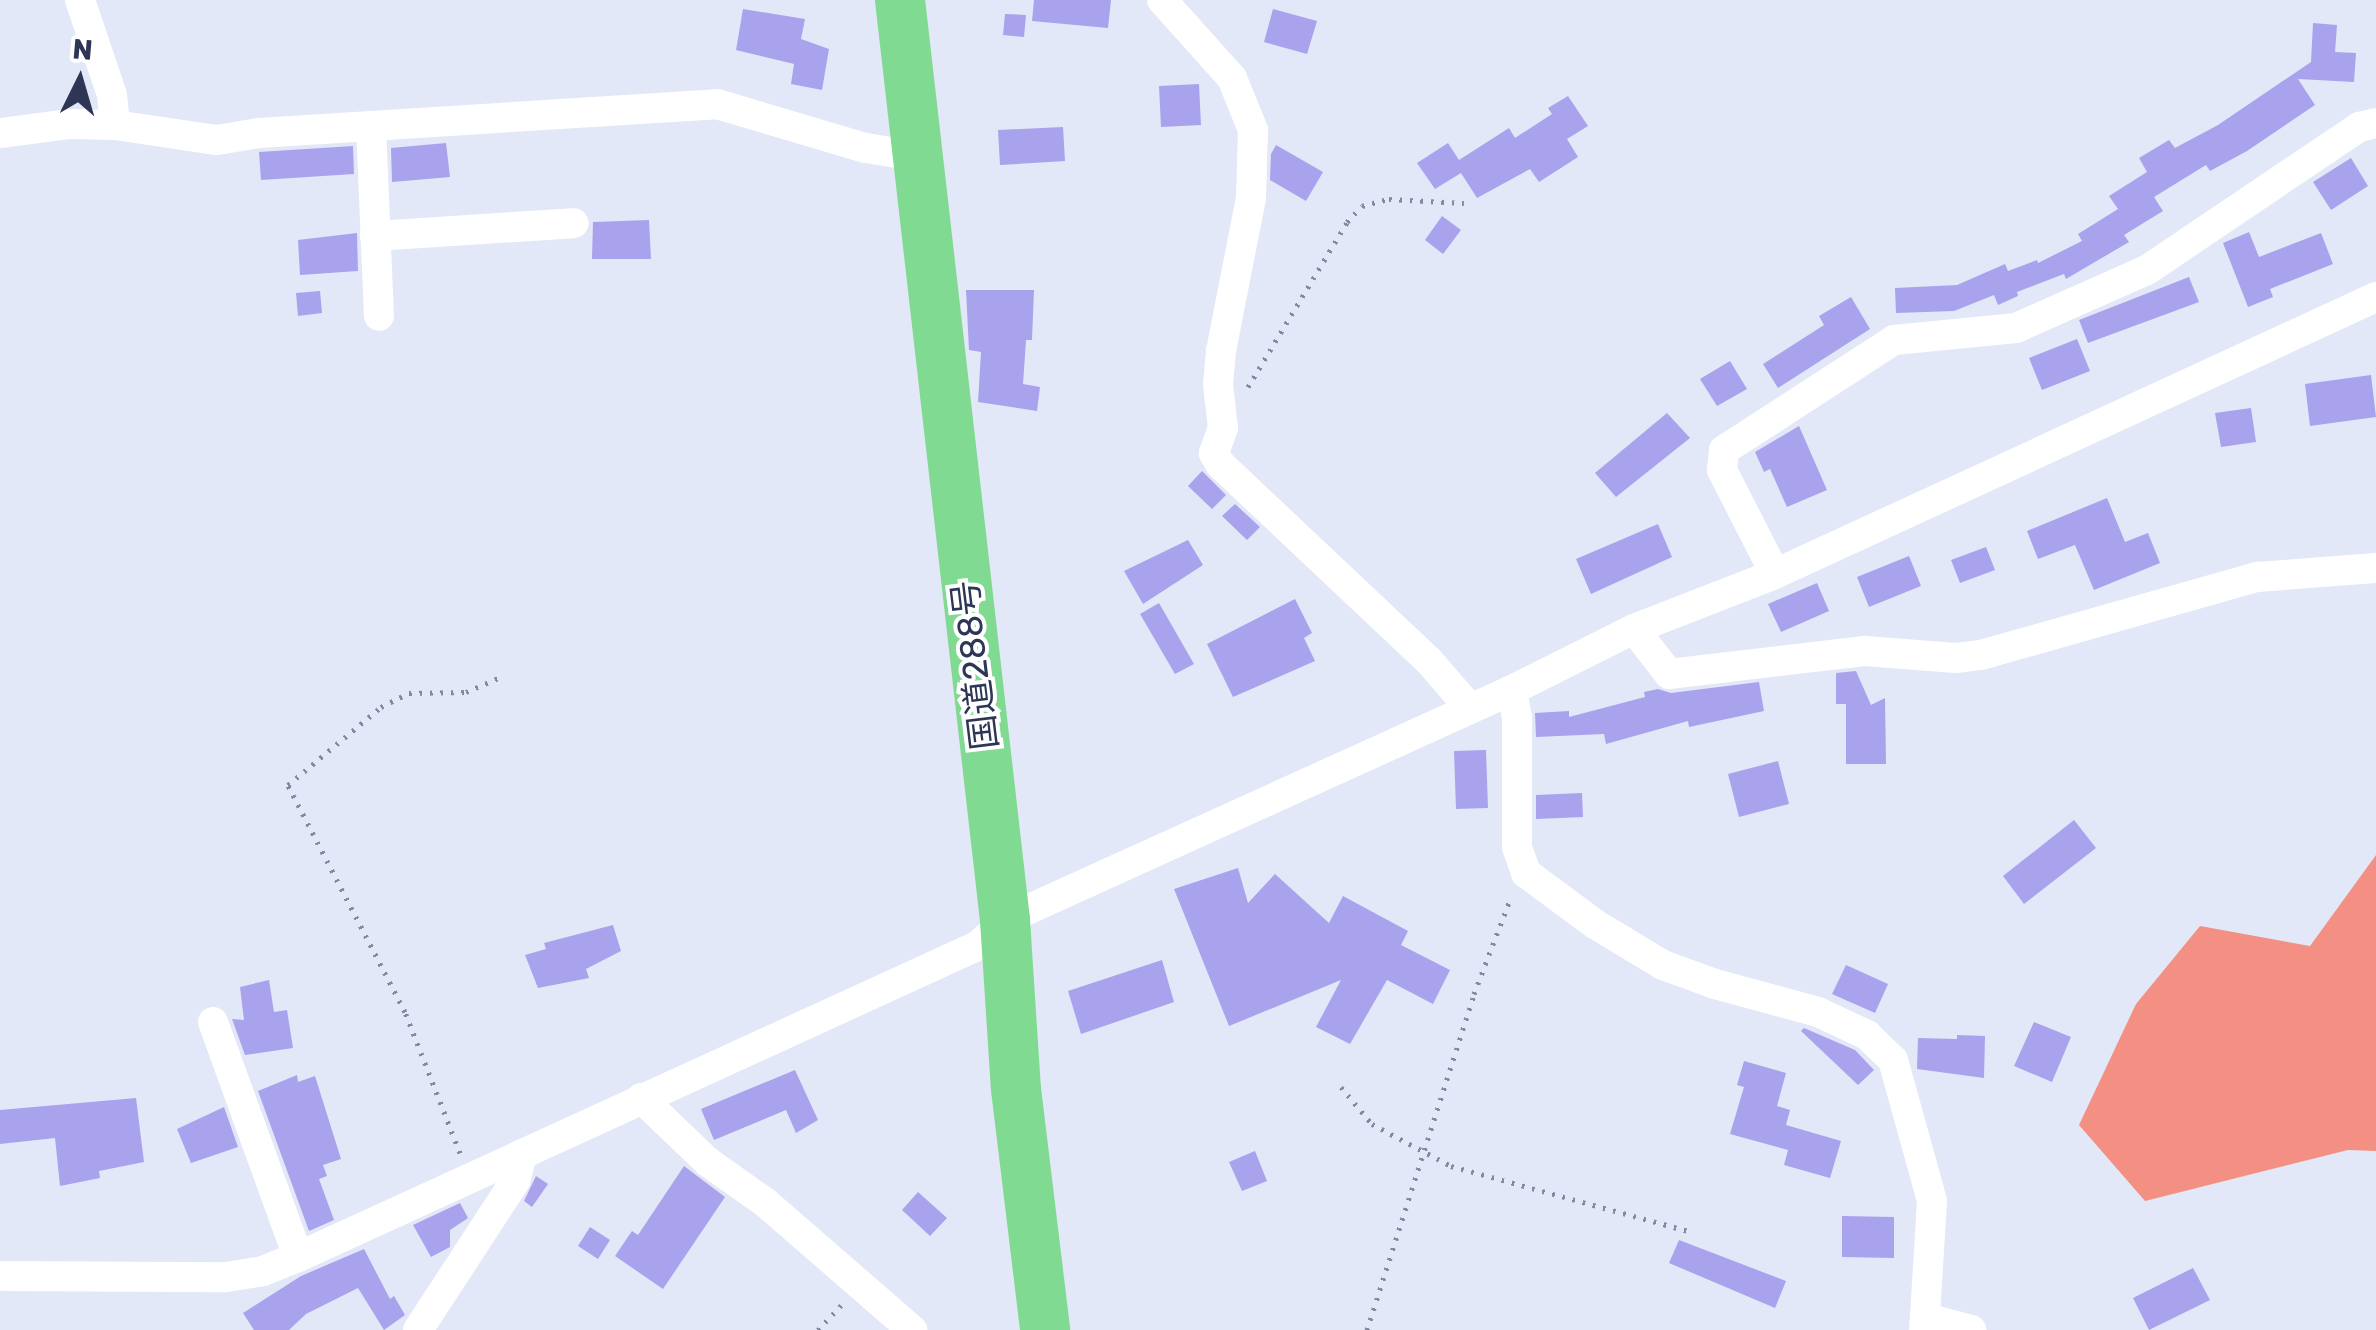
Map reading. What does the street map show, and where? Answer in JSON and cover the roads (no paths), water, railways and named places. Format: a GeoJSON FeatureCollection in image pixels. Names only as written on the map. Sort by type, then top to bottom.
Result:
{"type":"FeatureCollection","features":[{"type":"Feature","properties":{"kind":"highway","name":"国道288号"},"geometry":{"type":"LineString","coordinates":[[885,0],[910,156]]}},
{"type":"Feature","properties":{"kind":"highway","name":"国道288号"},"geometry":{"type":"LineString","coordinates":[[900,0],[910,156],[992,933],[1025,1330]]}},
{"type":"Feature","properties":{"kind":"highway","name":"国道288号"},"geometry":{"type":"LineString","coordinates":[[992,933],[1046,1330]]}},
{"type":"Feature","properties":{"kind":"street"},"geometry":{"type":"LineString","coordinates":[[80,0],[112,95],[115,124]]}},
{"type":"Feature","properties":{"kind":"street"},"geometry":{"type":"LineString","coordinates":[[1162,0],[1232,78],[1253,130],[1251,198],[1221,350],[1218,384],[1224,428],[1214,453],[1220,464],[1429,661],[1469,707]]}},
{"type":"Feature","properties":{"kind":"street"},"geometry":{"type":"LineString","coordinates":[[0,133],[70,124],[115,124],[217,140],[717,104],[910,156]]}},
{"type":"Feature","properties":{"kind":"street"},"geometry":{"type":"LineString","coordinates":[[1776,574],[1722,470],[1724,450],[1894,340],[2016,328],[2146,270],[2358,127],[2376,122]]}},
{"type":"Feature","properties":{"kind":"street"},"geometry":{"type":"LineString","coordinates":[[370,126],[379,316]]}},
{"type":"Feature","properties":{"kind":"street"},"geometry":{"type":"LineString","coordinates":[[376,236],[574,223]]}},
{"type":"Feature","properties":{"kind":"street"},"geometry":{"type":"LineString","coordinates":[[0,1276],[237,1276],[298,1257],[1512,690],[1634,628],[1776,574],[2376,297]]}},
{"type":"Feature","properties":{"kind":"street"},"geometry":{"type":"LineString","coordinates":[[1634,628],[1669,674],[1865,651],[1956,658],[1981,655],[2257,576],[2376,568]]}},
{"type":"Feature","properties":{"kind":"street"},"geometry":{"type":"LineString","coordinates":[[1512,690],[1517,717],[1518,847],[1526,873],[1595,924],[1663,964],[1688,976],[1818,1012],[1883,1047],[1893,1060],[1904,1093],[1932,1201],[1925,1324],[1971,1330]]}},
{"type":"Feature","properties":{"kind":"street"},"geometry":{"type":"LineString","coordinates":[[213,1022],[298,1257]]}},
{"type":"Feature","properties":{"kind":"street"},"geometry":{"type":"LineString","coordinates":[[641,1098],[708,1162],[766,1203],[912,1330]]}},
{"type":"Feature","properties":{"kind":"street"},"geometry":{"type":"LineString","coordinates":[[418,1330],[515,1181],[522,1154]]}}]}
